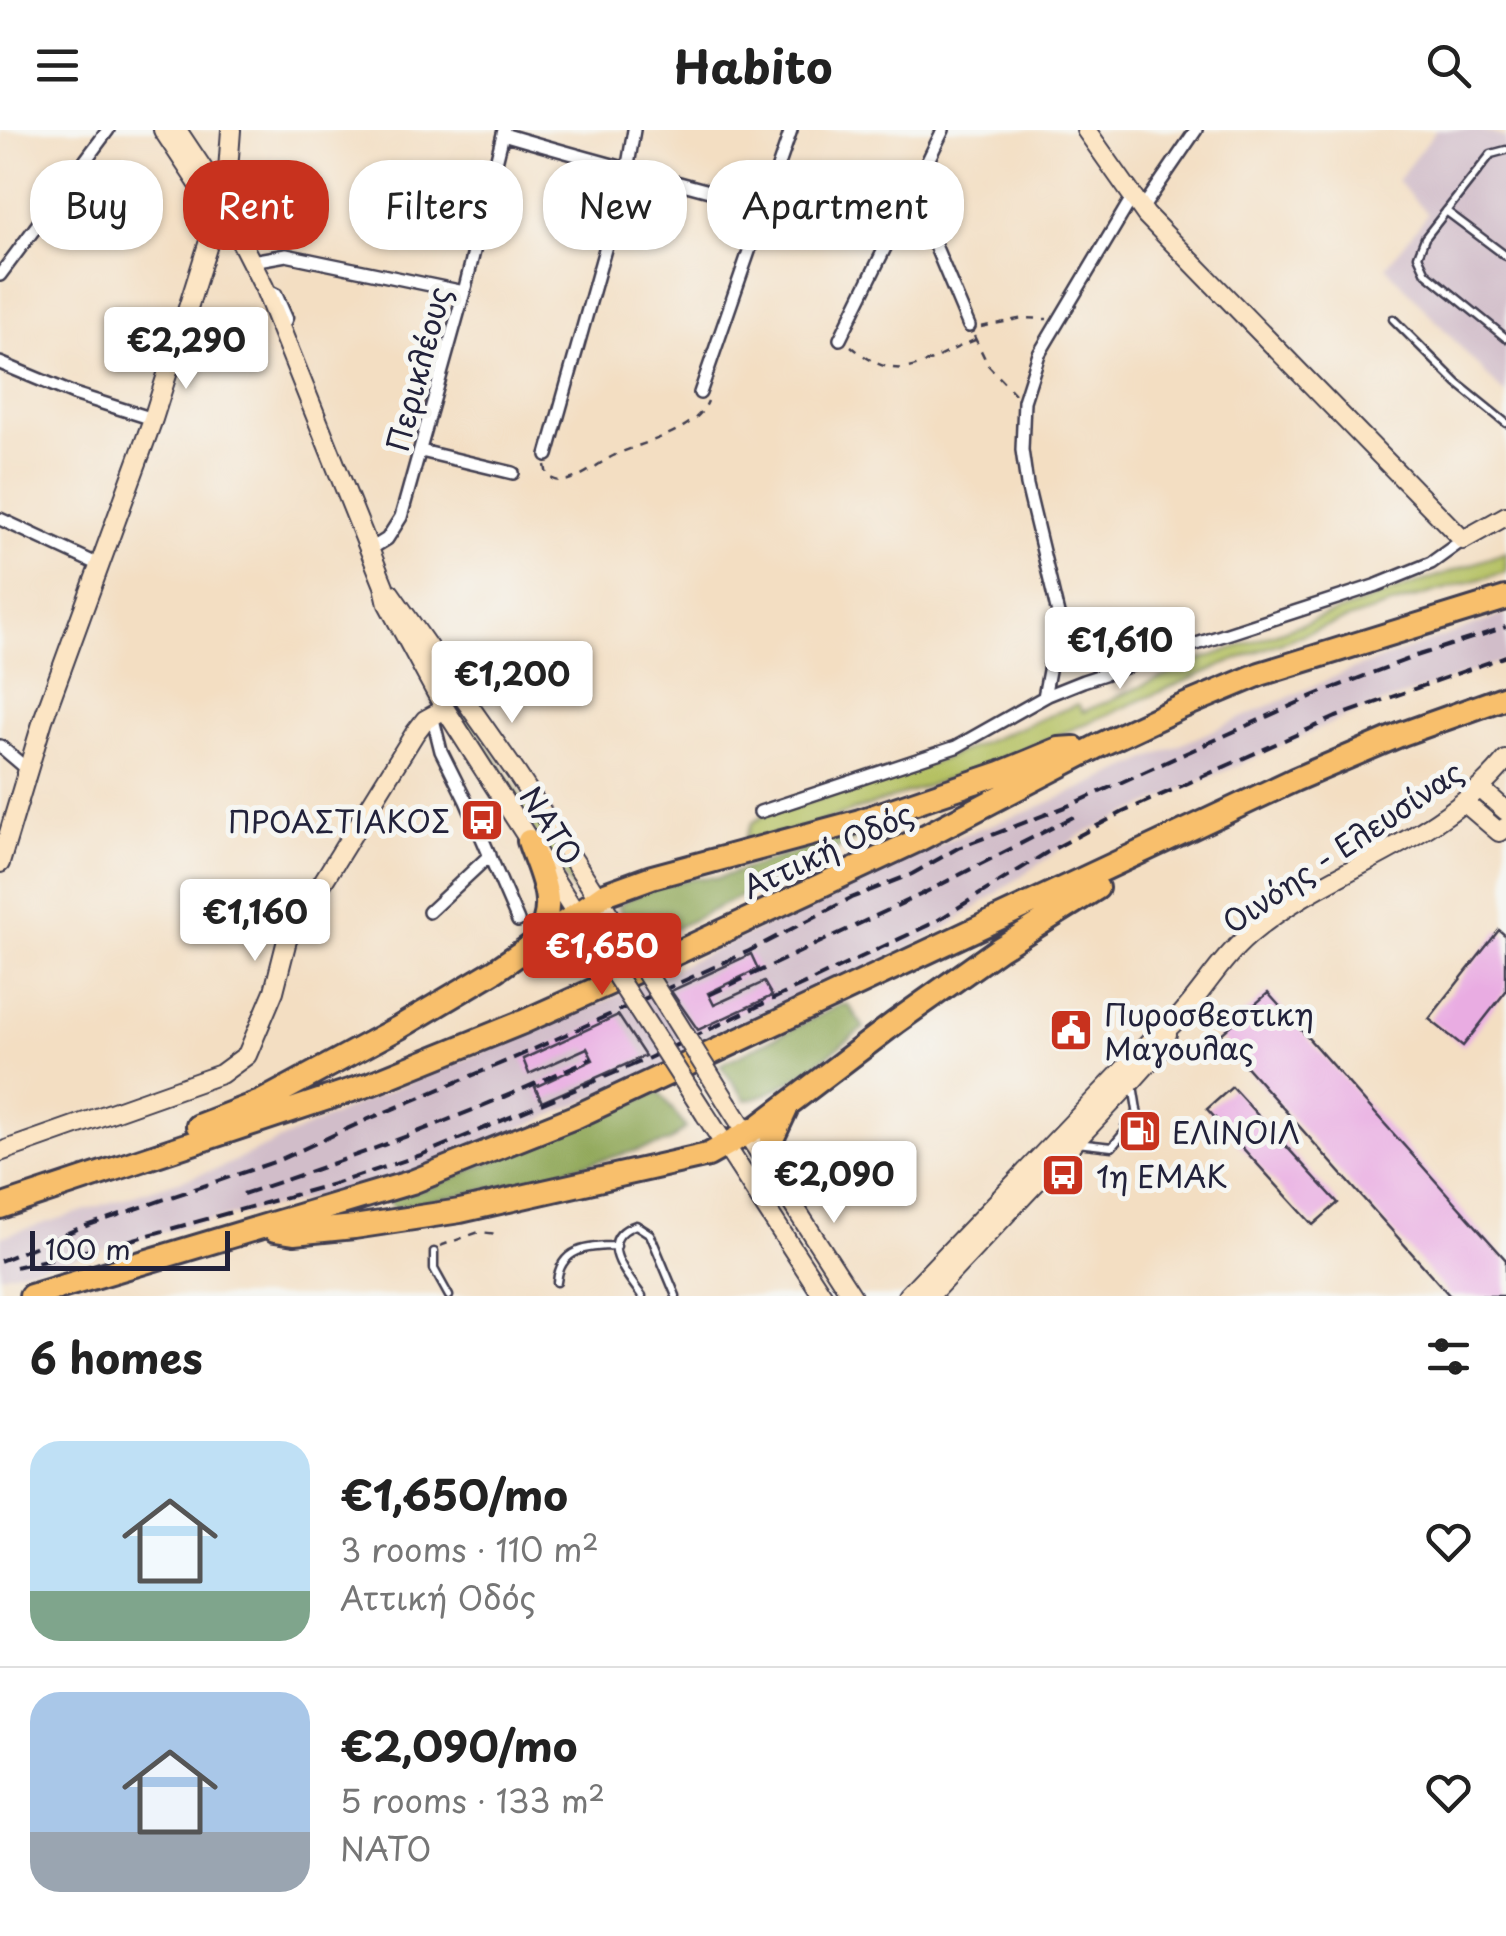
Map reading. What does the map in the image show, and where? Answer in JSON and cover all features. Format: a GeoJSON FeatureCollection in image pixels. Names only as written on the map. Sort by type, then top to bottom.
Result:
{"type":"FeatureCollection","features":[{"type":"Feature","properties":{"kind":"highway","name":"Αττική Οδός"},"geometry":{"type":"LineString","coordinates":[[0,1207],[370,1084],[523,1022],[918,840],[1098,746],[1260,674],[1506,598]]}},
{"type":"Feature","properties":{"kind":"highway"},"geometry":{"type":"LineString","coordinates":[[30,1296],[412,1182],[577,1116],[1228,811],[1402,734],[1506,696]]}},
{"type":"Feature","properties":{"kind":"highway"},"geometry":{"type":"LineString","coordinates":[[108,1171],[167,1138],[262,1100],[400,1028],[496,970],[599,897],[652,877],[860,820],[1001,774],[1059,749],[1098,746]]}},
{"type":"Feature","properties":{"kind":"highway"},"geometry":{"type":"LineString","coordinates":[[262,1228],[294,1233],[460,1211],[699,1158],[747,1134],[999,949],[1228,811]]}},
{"type":"Feature","properties":{"kind":"highway"},"geometry":{"type":"LineString","coordinates":[[530,841],[549,899],[544,928],[534,942]]}},
{"type":"Feature","properties":{"kind":"highway"},"geometry":{"type":"LineString","coordinates":[[777,1181],[772,1138],[780,1116],[792,1102]]}},
{"type":"Feature","properties":{"kind":"main road"},"geometry":{"type":"LineString","coordinates":[[163,130],[183,161]]}},
{"type":"Feature","properties":{"kind":"main road"},"geometry":{"type":"LineString","coordinates":[[178,130],[196,160]]}},
{"type":"Feature","properties":{"kind":"main road"},"geometry":{"type":"LineString","coordinates":[[230,130],[230,160]]}},
{"type":"Feature","properties":{"kind":"main road"},"geometry":{"type":"LineString","coordinates":[[1086,130],[1138,203],[1463,540],[1506,516]]}},
{"type":"Feature","properties":{"kind":"main road"},"geometry":{"type":"LineString","coordinates":[[0,864],[28,769],[152,419],[205,250]]}},
{"type":"Feature","properties":{"kind":"main road"},"geometry":{"type":"LineString","coordinates":[[246,250],[384,586]]}},
{"type":"Feature","properties":{"kind":"main road","name":"ΝΑΤΟ"},"geometry":{"type":"LineString","coordinates":[[384,586],[388,604],[438,712],[530,841],[824,1296]]}},
{"type":"Feature","properties":{"kind":"main road","name":"ΝΑΤΟ"},"geometry":{"type":"LineString","coordinates":[[384,586],[599,897],[852,1296]]}},
{"type":"Feature","properties":{"kind":"main road"},"geometry":{"type":"LineString","coordinates":[[0,1152],[221,1074],[247,1055],[268,1007],[287,940],[424,720],[438,712]]}},
{"type":"Feature","properties":{"kind":"main road","name":"Οινόης - Ελευσίνας"},"geometry":{"type":"LineString","coordinates":[[907,1296],[1149,1043],[1172,1025],[1248,936],[1314,892],[1403,844],[1465,803],[1506,760]]}},
{"type":"Feature","properties":{"kind":"main road"},"geometry":{"type":"LineString","coordinates":[[1481,788],[1506,812]]}},
{"type":"Feature","properties":{"kind":"main road"},"geometry":{"type":"LineString","coordinates":[[1465,803],[1504,833]]}},
{"type":"Feature","properties":{"kind":"main road","name":"Οινόης - Ελευσίνας"},"geometry":{"type":"LineString","coordinates":[[929,1296],[1132,1081],[1158,1052],[1172,1025]]}},
{"type":"Feature","properties":{"kind":"street"},"geometry":{"type":"LineString","coordinates":[[0,275],[108,130]]}},
{"type":"Feature","properties":{"kind":"street"},"geometry":{"type":"LineString","coordinates":[[629,160],[634,130]]}},
{"type":"Feature","properties":{"kind":"street"},"geometry":{"type":"LineString","coordinates":[[781,160],[791,130]]}},
{"type":"Feature","properties":{"kind":"street"},"geometry":{"type":"LineString","coordinates":[[928,160],[943,130]]}},
{"type":"Feature","properties":{"kind":"street"},"geometry":{"type":"LineString","coordinates":[[1044,697],[1057,642],[1058,613],[1027,485],[1022,450],[1024,401],[1038,354],[1058,321],[1138,203],[1196,130]]}},
{"type":"Feature","properties":{"kind":"street"},"geometry":{"type":"LineString","coordinates":[[503,132],[592,160]]}},
{"type":"Feature","properties":{"kind":"street","name":"Περικλέους"},"geometry":{"type":"LineString","coordinates":[[369,550],[394,530],[422,451],[503,132]]}},
{"type":"Feature","properties":{"kind":"street"},"geometry":{"type":"LineString","coordinates":[[548,456],[605,250]]}},
{"type":"Feature","properties":{"kind":"street"},"geometry":{"type":"LineString","coordinates":[[700,394],[750,250]]}},
{"type":"Feature","properties":{"kind":"street"},"geometry":{"type":"LineString","coordinates":[[840,339],[884,250]]}},
{"type":"Feature","properties":{"kind":"street"},"geometry":{"type":"LineString","coordinates":[[936,250],[969,326]]}},
{"type":"Feature","properties":{"kind":"street"},"geometry":{"type":"LineString","coordinates":[[252,261],[286,256],[464,292]]}},
{"type":"Feature","properties":{"kind":"street"},"geometry":{"type":"LineString","coordinates":[[0,363],[74,394],[152,419]]}},
{"type":"Feature","properties":{"kind":"street"},"geometry":{"type":"LineString","coordinates":[[422,451],[513,473]]}},
{"type":"Feature","properties":{"kind":"street"},"geometry":{"type":"LineString","coordinates":[[0,520],[98,564]]}},
{"type":"Feature","properties":{"kind":"street"},"geometry":{"type":"LineString","coordinates":[[760,812],[956,747],[1044,697],[1377,584],[1431,563],[1463,540]]}},
{"type":"Feature","properties":{"kind":"street"},"geometry":{"type":"LineString","coordinates":[[438,712],[441,751],[518,921]]}},
{"type":"Feature","properties":{"kind":"street"},"geometry":{"type":"LineString","coordinates":[[0,746],[28,769]]}},
{"type":"Feature","properties":{"kind":"street"},"geometry":{"type":"LineString","coordinates":[[429,912],[490,855]]}},
{"type":"Feature","properties":{"kind":"lane"},"geometry":{"type":"LineString","coordinates":[[1506,150],[1491,154],[1419,248],[1420,266],[1506,338]]}},
{"type":"Feature","properties":{"kind":"lane"},"geometry":{"type":"LineString","coordinates":[[1446,211],[1506,256]]}},
{"type":"Feature","properties":{"kind":"lane"},"geometry":{"type":"LineString","coordinates":[[1394,319],[1458,384],[1506,423]]}},
{"type":"Feature","properties":{"kind":"lane"},"geometry":{"type":"LineString","coordinates":[[1076,1142],[1112,1147],[1138,1116],[1132,1081]]}},
{"type":"Feature","properties":{"kind":"lane"},"geometry":{"type":"LineString","coordinates":[[642,1296],[621,1271],[617,1246],[626,1228],[636,1225],[650,1234],[676,1296]]}},
{"type":"Feature","properties":{"kind":"lane"},"geometry":{"type":"LineString","coordinates":[[558,1282],[559,1267],[568,1254],[581,1248],[617,1246]]}},
{"type":"Feature","properties":{"kind":"lane"},"geometry":{"type":"LineString","coordinates":[[434,1252],[434,1269],[449,1296]]}},
{"type":"Feature","properties":{"kind":"path"},"geometry":{"type":"LineString","coordinates":[[969,326],[982,328],[1023,318],[1058,321]]}},
{"type":"Feature","properties":{"kind":"path"},"geometry":{"type":"LineString","coordinates":[[969,326],[988,365],[1010,392],[1024,401]]}},
{"type":"Feature","properties":{"kind":"path"},"geometry":{"type":"LineString","coordinates":[[840,339],[875,365],[892,370],[914,367],[976,340]]}},
{"type":"Feature","properties":{"kind":"path"},"geometry":{"type":"LineString","coordinates":[[548,456],[544,468],[547,476],[565,481],[579,476],[616,454],[665,436],[698,416],[708,402],[700,394]]}},
{"type":"Feature","properties":{"kind":"path"},"geometry":{"type":"LineString","coordinates":[[1058,613],[1100,628],[1145,662]]}},
{"type":"Feature","properties":{"kind":"path"},"geometry":{"type":"LineString","coordinates":[[434,1252],[444,1242],[479,1232],[500,1234]]}},
{"type":"Feature","properties":{"kind":"shaded area"},"geometry":{"type":"Polygon","coordinates":[[[1436,130],[1481,130],[1506,138],[1506,396],[1386,267],[1428,214],[1397,181],[1436,130]]]}},
{"type":"Feature","properties":{"kind":"shaded area"},"geometry":{"type":"Polygon","coordinates":[[[1506,614],[1506,660],[1352,714],[1081,835],[940,932],[656,1072],[388,1183],[181,1227],[0,1275],[0,1237],[220,1168],[357,1104],[607,1000],[951,839],[1032,810],[1343,673],[1506,614]]]}},
{"type":"Feature","properties":{"kind":"green space"},"geometry":{"type":"Polygon","coordinates":[[[1506,552],[1506,572],[1276,644],[906,794],[804,827],[745,839],[752,823],[763,816],[928,765],[1078,704],[1083,712],[1203,659],[1506,552]]]}},
{"type":"Feature","properties":{"kind":"green space"},"geometry":{"type":"Polygon","coordinates":[[[451,692],[583,889],[576,894],[444,695],[451,692]]]}},
{"type":"Feature","properties":{"kind":"green space"},"geometry":{"type":"Polygon","coordinates":[[[859,831],[861,837],[850,843],[641,945],[618,906],[666,884],[718,878],[859,831]]]}},
{"type":"Feature","properties":{"kind":"green space"},"geometry":{"type":"Polygon","coordinates":[[[848,1004],[864,1028],[775,1090],[746,1100],[720,1065],[840,1005],[848,1004]]]}},
{"type":"Feature","properties":{"kind":"green space"},"geometry":{"type":"Polygon","coordinates":[[[659,1091],[686,1128],[669,1142],[499,1187],[392,1208],[392,1198],[429,1188],[659,1091]]]}},
{"type":"Feature","properties":{"kind":"building"},"geometry":{"type":"Polygon","coordinates":[[[1499,930],[1506,936],[1506,991],[1463,1046],[1429,1019],[1499,930]]]}},
{"type":"Feature","properties":{"kind":"building"},"geometry":{"type":"Polygon","coordinates":[[[751,954],[758,969],[708,993],[714,1005],[764,982],[772,996],[698,1030],[671,991],[751,954]]]}},
{"type":"Feature","properties":{"kind":"building"},"geometry":{"type":"Polygon","coordinates":[[[1268,993],[1506,1260],[1506,1296],[1450,1296],[1219,1036],[1268,993]]]}},
{"type":"Feature","properties":{"kind":"building"},"geometry":{"type":"Polygon","coordinates":[[[618,1015],[645,1056],[542,1102],[535,1087],[593,1060],[587,1048],[529,1074],[523,1059],[618,1015]]]}},
{"type":"Feature","properties":{"kind":"building"},"geometry":{"type":"Polygon","coordinates":[[[1232,1087],[1338,1203],[1313,1225],[1207,1109],[1232,1087]]]}},
{"type":"Feature","properties":{"kind":"building"},"geometry":{"type":"Polygon","coordinates":[[[1134,1110],[1159,1131],[1146,1146],[1121,1125],[1134,1110]]]}},
{"type":"Feature","properties":{"kind":"railway"},"geometry":{"type":"LineString","coordinates":[[0,1261],[80,1228],[277,1161],[749,951],[958,848],[1073,804],[1315,695],[1506,627]]}},
{"type":"Feature","properties":{"kind":"railway"},"geometry":{"type":"LineString","coordinates":[[15,1267],[116,1244],[337,1183],[421,1155],[647,1059],[935,922],[1046,853],[1123,812],[1336,717],[1506,656]]}},
{"type":"Feature","properties":{"kind":"railway"},"geometry":{"type":"LineString","coordinates":[[709,995],[1077,815]]}},
{"type":"Feature","properties":{"kind":"railway"},"geometry":{"type":"LineString","coordinates":[[243,1194],[419,1131],[592,1058]]}},
{"type":"Feature","properties":{"kind":"place","name":"ΠΡΟΑΣΤΙΑΚΟΣ"},"geometry":{"type":"Point","coordinates":[482,820]}},
{"type":"Feature","properties":{"kind":"place","name":"Πυροσβεστικη Μαγουλας"},"geometry":{"type":"Point","coordinates":[1071,1030]}},
{"type":"Feature","properties":{"kind":"place","name":"ΕΛΙΝΟΙΛ"},"geometry":{"type":"Point","coordinates":[1140,1131]}},
{"type":"Feature","properties":{"kind":"place","name":"1η ΕΜΑΚ"},"geometry":{"type":"Point","coordinates":[1063,1175]}}]}
